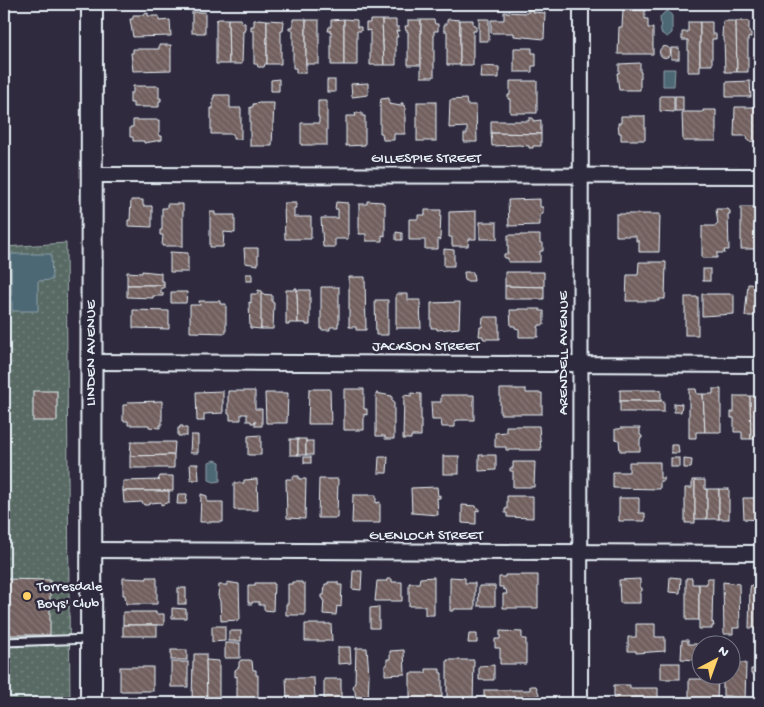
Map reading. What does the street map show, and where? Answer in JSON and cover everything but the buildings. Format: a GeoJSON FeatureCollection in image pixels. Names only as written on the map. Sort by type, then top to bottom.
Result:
{"type":"FeatureCollection","features":[{"type":"Feature","properties":{"kind":"street","name":"LINDEN AVENUE"},"geometry":{"type":"LineString","coordinates":[[91,703],[92,4]]}},
{"type":"Feature","properties":{"kind":"street","name":"ARENDELL AVENUE"},"geometry":{"type":"LineString","coordinates":[[580,703],[581,4]]}},
{"type":"Feature","properties":{"kind":"street","name":"GILLESPIE STREET"},"geometry":{"type":"LineString","coordinates":[[92,175],[760,176]]}},
{"type":"Feature","properties":{"kind":"street","name":"JACKSON STREET"},"geometry":{"type":"LineString","coordinates":[[91,362],[760,365]]}},
{"type":"Feature","properties":{"kind":"street","name":"GLENLOCH STREET"},"geometry":{"type":"LineString","coordinates":[[91,550],[760,553]]}},
{"type":"Feature","properties":{"kind":"lane"},"geometry":{"type":"LineString","coordinates":[[4,642],[91,639]]}},
{"type":"Feature","properties":{"kind":"green space"},"geometry":{"type":"Polygon","coordinates":[[[66,243],[70,703],[4,703],[4,247],[66,243]]]}},
{"type":"Feature","properties":{"kind":"water"},"geometry":{"type":"Polygon","coordinates":[[[666,11],[672,16],[672,33],[667,37],[661,33],[660,17],[666,11]]]}},
{"type":"Feature","properties":{"kind":"water"},"geometry":{"type":"Polygon","coordinates":[[[663,69],[675,69],[674,86],[663,86],[663,69]]]}},
{"type":"Feature","properties":{"kind":"water"},"geometry":{"type":"Polygon","coordinates":[[[11,254],[51,254],[52,280],[38,281],[38,311],[12,311],[11,254]]]}},
{"type":"Feature","properties":{"kind":"water"},"geometry":{"type":"Polygon","coordinates":[[[215,460],[220,462],[220,481],[214,482],[209,480],[209,462],[215,460]]]}},
{"type":"Feature","properties":{"kind":"place","name":"Torresdale Boys' Club"},"geometry":{"type":"Point","coordinates":[27,596]}}]}
